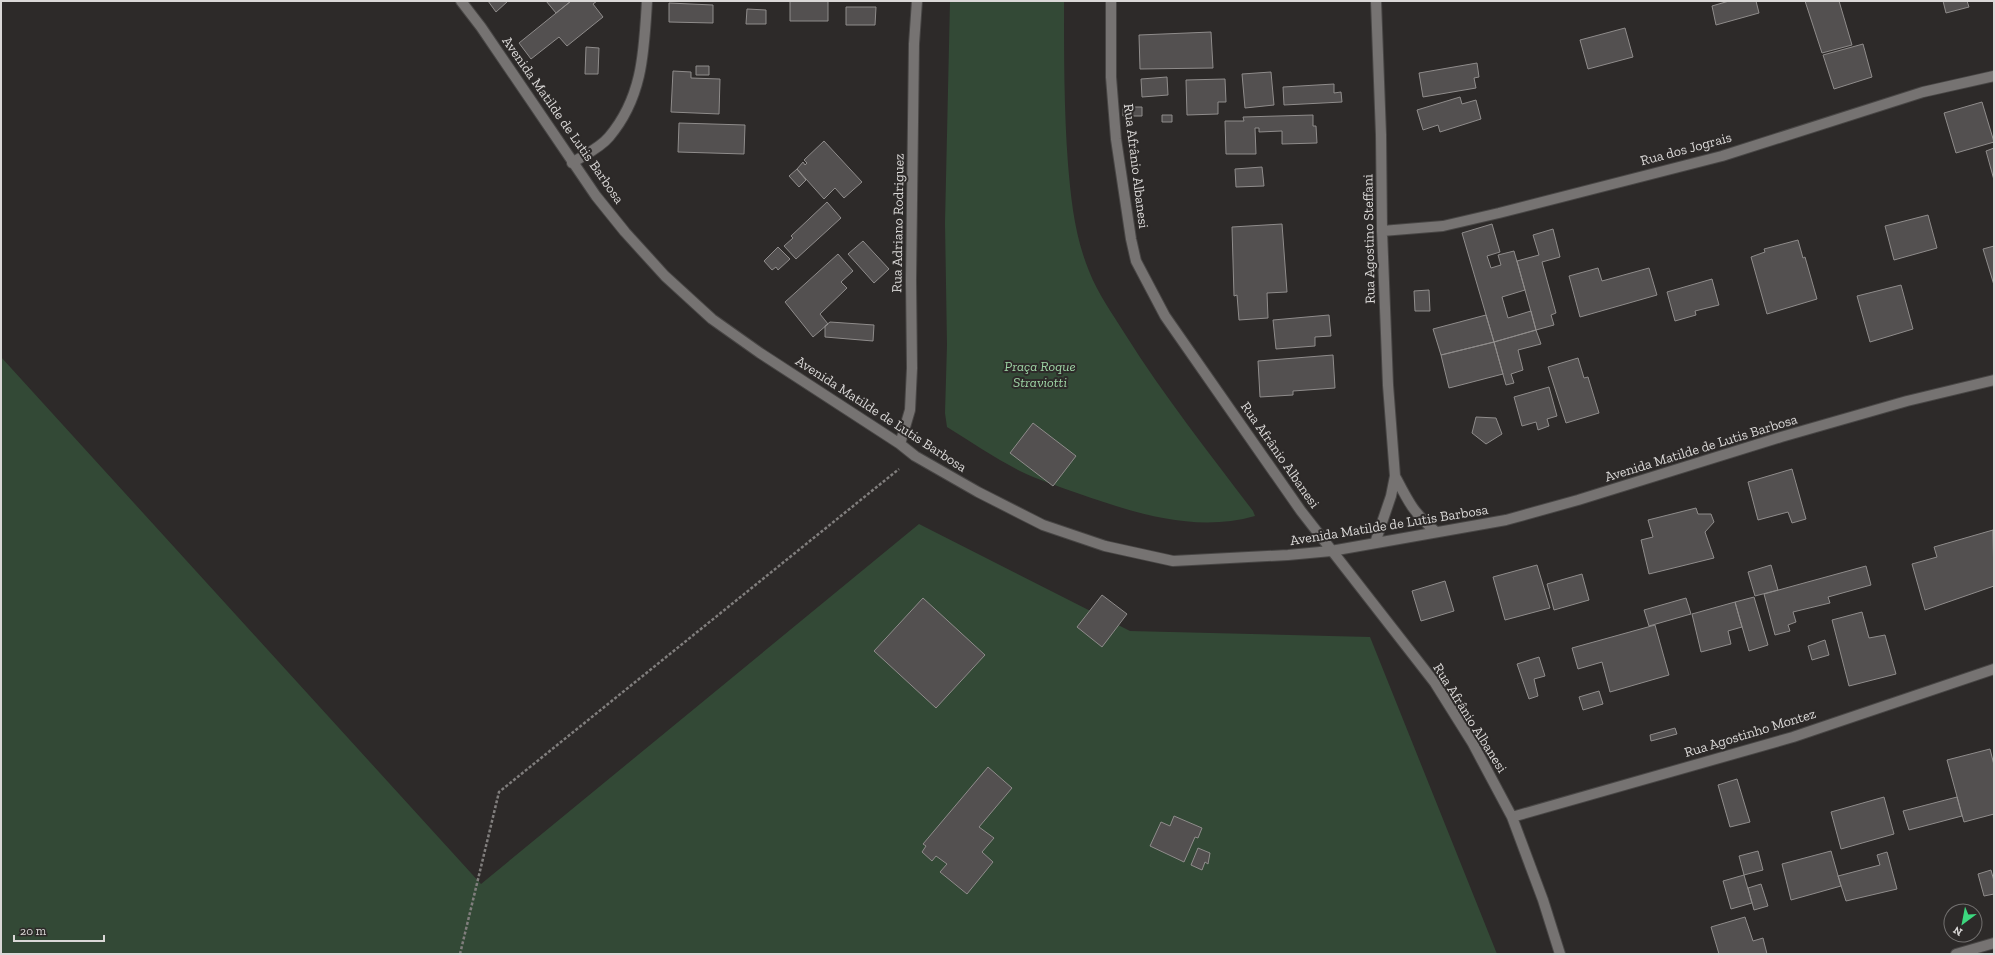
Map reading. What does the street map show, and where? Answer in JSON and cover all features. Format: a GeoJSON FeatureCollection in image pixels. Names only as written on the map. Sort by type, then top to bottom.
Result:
{"type":"FeatureCollection","features":[{"type":"Feature","properties":{"kind":"street","name":"Avenida Matilde de Lutis Barbosa"},"geometry":{"type":"LineString","coordinates":[[461,1],[537,107],[572,163],[625,232],[664,276],[712,319],[760,353],[900,444],[915,456],[978,492],[1043,525],[1105,546],[1173,560],[1288,555],[1331,551],[1506,520],[1571,502],[1788,434],[1908,401],[1994,380]]}},
{"type":"Feature","properties":{"kind":"street"},"geometry":{"type":"LineString","coordinates":[[572,163],[609,138],[632,103],[639,78],[647,1]]}},
{"type":"Feature","properties":{"kind":"street","name":"Rua Adriano Rodriguez"},"geometry":{"type":"LineString","coordinates":[[900,444],[910,410],[912,368],[911,280],[914,44],[917,1]]}},
{"type":"Feature","properties":{"kind":"street","name":"Rua Afrânio Albanesi"},"geometry":{"type":"LineString","coordinates":[[1111,1],[1111,77],[1116,139],[1131,239],[1136,261],[1165,316],[1301,511],[1331,551],[1362,587],[1435,683],[1472,742],[1512,817],[1543,900],[1560,954]]}},
{"type":"Feature","properties":{"kind":"street","name":"Rua Agostino Steffani"},"geometry":{"type":"LineString","coordinates":[[1375,543],[1391,496],[1395,476],[1388,385],[1376,1]]}},
{"type":"Feature","properties":{"kind":"street","name":"Rua dos Jograis"},"geometry":{"type":"LineString","coordinates":[[1382,231],[1444,226],[1506,211],[1722,156],[1923,92],[1994,76]]}},
{"type":"Feature","properties":{"kind":"street","name":"Rua Agostino Steffani"},"geometry":{"type":"LineString","coordinates":[[1395,476],[1410,507],[1418,517],[1436,532]]}},
{"type":"Feature","properties":{"kind":"street","name":"Rua Agostinho Montez"},"geometry":{"type":"LineString","coordinates":[[1512,817],[1793,737],[1994,669]]}},
{"type":"Feature","properties":{"kind":"street"},"geometry":{"type":"LineString","coordinates":[[1956,954],[1994,943]]}},
{"type":"Feature","properties":{"kind":"path"},"geometry":{"type":"LineString","coordinates":[[460,954],[499,792],[915,456]]}},
{"type":"Feature","properties":{"kind":"green space","name":"Praça Roque Straviotti"},"geometry":{"type":"Polygon","coordinates":[[[950,1],[1064,1],[1064,63],[1068,164],[1074,218],[1084,258],[1101,296],[1155,380],[1253,511],[1255,516],[1232,521],[1210,522],[1187,521],[1143,514],[1055,485],[1027,474],[992,455],[947,427],[945,413],[947,345],[945,223],[950,1]]]}},
{"type":"Feature","properties":{"kind":"green space"},"geometry":{"type":"Polygon","coordinates":[[[1,357],[481,884],[919,524],[1130,631],[1370,637],[1497,954],[1,954],[1,357]]]}},
{"type":"Feature","properties":{"kind":"building"},"geometry":{"type":"Polygon","coordinates":[[[488,1],[508,1],[496,12],[488,1]]]}},
{"type":"Feature","properties":{"kind":"building"},"geometry":{"type":"Polygon","coordinates":[[[546,1],[571,1],[556,13],[546,1]]]}},
{"type":"Feature","properties":{"kind":"building"},"geometry":{"type":"Polygon","coordinates":[[[571,1],[597,1],[593,4],[603,17],[567,46],[559,37],[531,59],[519,43],[571,1]]]}},
{"type":"Feature","properties":{"kind":"building"},"geometry":{"type":"Polygon","coordinates":[[[790,1],[828,1],[828,21],[790,21],[790,1]]]}},
{"type":"Feature","properties":{"kind":"building"},"geometry":{"type":"Polygon","coordinates":[[[1729,1],[1756,1],[1759,13],[1716,25],[1712,6],[1729,1]]]}},
{"type":"Feature","properties":{"kind":"building"},"geometry":{"type":"Polygon","coordinates":[[[1805,1],[1839,1],[1852,45],[1822,53],[1805,1]]]}},
{"type":"Feature","properties":{"kind":"building"},"geometry":{"type":"Polygon","coordinates":[[[1943,1],[1967,1],[1969,7],[1946,13],[1943,1]]]}},
{"type":"Feature","properties":{"kind":"building"},"geometry":{"type":"Polygon","coordinates":[[[669,3],[713,5],[713,23],[669,22],[669,3]]]}},
{"type":"Feature","properties":{"kind":"building"},"geometry":{"type":"Polygon","coordinates":[[[846,7],[876,7],[875,25],[846,25],[846,7]]]}},
{"type":"Feature","properties":{"kind":"building"},"geometry":{"type":"Polygon","coordinates":[[[747,9],[766,10],[766,24],[746,24],[747,9]]]}},
{"type":"Feature","properties":{"kind":"building"},"geometry":{"type":"Polygon","coordinates":[[[1625,28],[1633,57],[1588,69],[1580,40],[1625,28]]]}},
{"type":"Feature","properties":{"kind":"building"},"geometry":{"type":"Polygon","coordinates":[[[1211,32],[1213,68],[1140,69],[1139,35],[1211,32]]]}},
{"type":"Feature","properties":{"kind":"building"},"geometry":{"type":"Polygon","coordinates":[[[1863,44],[1872,77],[1834,89],[1823,55],[1863,44]]]}},
{"type":"Feature","properties":{"kind":"building"},"geometry":{"type":"Polygon","coordinates":[[[586,47],[599,48],[598,74],[585,74],[586,47]]]}},
{"type":"Feature","properties":{"kind":"building"},"geometry":{"type":"Polygon","coordinates":[[[1477,63],[1479,77],[1474,78],[1476,88],[1423,97],[1419,73],[1477,63]]]}},
{"type":"Feature","properties":{"kind":"building"},"geometry":{"type":"Polygon","coordinates":[[[696,66],[709,66],[709,75],[696,75],[696,66]]]}},
{"type":"Feature","properties":{"kind":"building"},"geometry":{"type":"Polygon","coordinates":[[[673,71],[691,72],[691,78],[720,79],[719,114],[671,112],[673,71]]]}},
{"type":"Feature","properties":{"kind":"building"},"geometry":{"type":"Polygon","coordinates":[[[1271,72],[1274,105],[1245,108],[1242,74],[1271,72]]]}},
{"type":"Feature","properties":{"kind":"building"},"geometry":{"type":"Polygon","coordinates":[[[1167,77],[1168,95],[1142,97],[1141,79],[1167,77]]]}},
{"type":"Feature","properties":{"kind":"building"},"geometry":{"type":"Polygon","coordinates":[[[1225,79],[1226,102],[1218,102],[1218,114],[1187,115],[1186,80],[1225,79]]]}},
{"type":"Feature","properties":{"kind":"building"},"geometry":{"type":"Polygon","coordinates":[[[1334,84],[1334,93],[1341,92],[1342,102],[1284,105],[1283,87],[1334,84]]]}},
{"type":"Feature","properties":{"kind":"building"},"geometry":{"type":"Polygon","coordinates":[[[1460,97],[1462,104],[1476,100],[1481,119],[1440,132],[1438,125],[1423,130],[1417,110],[1460,97]]]}},
{"type":"Feature","properties":{"kind":"building"},"geometry":{"type":"Polygon","coordinates":[[[1982,102],[1994,142],[1956,153],[1944,113],[1982,102]]]}},
{"type":"Feature","properties":{"kind":"building"},"geometry":{"type":"Polygon","coordinates":[[[1123,107],[1142,107],[1142,116],[1123,116],[1123,107]]]}},
{"type":"Feature","properties":{"kind":"building"},"geometry":{"type":"Polygon","coordinates":[[[1162,115],[1172,115],[1172,122],[1162,122],[1162,115]]]}},
{"type":"Feature","properties":{"kind":"building"},"geometry":{"type":"Polygon","coordinates":[[[1313,115],[1313,126],[1316,126],[1317,143],[1282,144],[1282,131],[1259,132],[1259,128],[1255,128],[1256,154],[1226,154],[1225,121],[1244,121],[1243,117],[1313,115]]]}},
{"type":"Feature","properties":{"kind":"building"},"geometry":{"type":"Polygon","coordinates":[[[679,123],[745,125],[744,154],[678,152],[679,123]]]}},
{"type":"Feature","properties":{"kind":"building"},"geometry":{"type":"Polygon","coordinates":[[[824,141],[862,182],[844,198],[835,188],[824,199],[797,169],[803,162],[805,165],[807,163],[804,160],[824,141]]]}},
{"type":"Feature","properties":{"kind":"building"},"geometry":{"type":"Polygon","coordinates":[[[1994,148],[1994,180],[1986,151],[1994,148]]]}},
{"type":"Feature","properties":{"kind":"building"},"geometry":{"type":"Polygon","coordinates":[[[1262,167],[1264,186],[1236,187],[1235,169],[1262,167]]]}},
{"type":"Feature","properties":{"kind":"building"},"geometry":{"type":"Polygon","coordinates":[[[797,169],[806,180],[799,187],[789,176],[797,169]]]}},
{"type":"Feature","properties":{"kind":"building"},"geometry":{"type":"Polygon","coordinates":[[[827,202],[841,218],[796,259],[784,246],[793,238],[791,236],[827,202]]]}},
{"type":"Feature","properties":{"kind":"building"},"geometry":{"type":"Polygon","coordinates":[[[1928,215],[1937,248],[1894,260],[1885,226],[1928,215]]]}},
{"type":"Feature","properties":{"kind":"building"},"geometry":{"type":"Polygon","coordinates":[[[1282,224],[1287,292],[1267,293],[1268,318],[1239,320],[1237,295],[1234,296],[1232,227],[1282,224]]]}},
{"type":"Feature","properties":{"kind":"building"},"geometry":{"type":"Polygon","coordinates":[[[1492,224],[1500,252],[1487,256],[1491,268],[1501,265],[1498,255],[1514,251],[1525,290],[1502,297],[1508,318],[1531,311],[1536,330],[1494,342],[1462,233],[1492,224]]]}},
{"type":"Feature","properties":{"kind":"building"},"geometry":{"type":"Polygon","coordinates":[[[1553,229],[1560,257],[1542,262],[1556,313],[1551,315],[1554,325],[1536,330],[1517,261],[1539,255],[1533,235],[1553,229]]]}},
{"type":"Feature","properties":{"kind":"building"},"geometry":{"type":"Polygon","coordinates":[[[1798,240],[1803,258],[1805,257],[1817,299],[1767,314],[1751,257],[1765,252],[1764,249],[1798,240]]]}},
{"type":"Feature","properties":{"kind":"building"},"geometry":{"type":"Polygon","coordinates":[[[863,241],[889,269],[874,283],[848,254],[863,241]]]}},
{"type":"Feature","properties":{"kind":"building"},"geometry":{"type":"Polygon","coordinates":[[[1994,246],[1994,285],[1983,249],[1994,246]]]}},
{"type":"Feature","properties":{"kind":"building"},"geometry":{"type":"Polygon","coordinates":[[[778,247],[790,259],[778,270],[776,267],[772,270],[764,261],[778,247]]]}},
{"type":"Feature","properties":{"kind":"building"},"geometry":{"type":"Polygon","coordinates":[[[838,254],[853,271],[841,282],[847,288],[820,314],[828,324],[813,337],[785,302],[838,254]]]}},
{"type":"Feature","properties":{"kind":"building"},"geometry":{"type":"Polygon","coordinates":[[[1598,268],[1602,281],[1649,268],[1657,295],[1580,317],[1569,276],[1598,268]]]}},
{"type":"Feature","properties":{"kind":"building"},"geometry":{"type":"Polygon","coordinates":[[[1712,279],[1719,305],[1695,311],[1696,315],[1675,321],[1667,292],[1712,279]]]}},
{"type":"Feature","properties":{"kind":"building"},"geometry":{"type":"Polygon","coordinates":[[[1901,285],[1913,329],[1870,342],[1857,296],[1901,285]]]}},
{"type":"Feature","properties":{"kind":"building"},"geometry":{"type":"Polygon","coordinates":[[[1429,290],[1430,311],[1415,311],[1414,291],[1429,290]]]}},
{"type":"Feature","properties":{"kind":"building"},"geometry":{"type":"Polygon","coordinates":[[[1329,315],[1331,336],[1315,337],[1315,346],[1276,349],[1273,320],[1329,315]]]}},
{"type":"Feature","properties":{"kind":"building"},"geometry":{"type":"Polygon","coordinates":[[[1486,315],[1494,342],[1441,355],[1433,329],[1486,315]]]}},
{"type":"Feature","properties":{"kind":"building"},"geometry":{"type":"Polygon","coordinates":[[[830,322],[874,325],[873,341],[825,337],[825,326],[830,322]]]}},
{"type":"Feature","properties":{"kind":"building"},"geometry":{"type":"Polygon","coordinates":[[[1536,330],[1541,344],[1518,350],[1523,370],[1511,374],[1514,383],[1506,385],[1494,342],[1536,330]]]}},
{"type":"Feature","properties":{"kind":"building"},"geometry":{"type":"Polygon","coordinates":[[[1494,342],[1503,374],[1449,388],[1441,355],[1494,342]]]}},
{"type":"Feature","properties":{"kind":"building"},"geometry":{"type":"Polygon","coordinates":[[[1333,355],[1335,388],[1293,391],[1293,395],[1260,397],[1258,361],[1333,355]]]}},
{"type":"Feature","properties":{"kind":"building"},"geometry":{"type":"Polygon","coordinates":[[[1578,358],[1584,378],[1588,377],[1599,413],[1566,423],[1548,367],[1578,358]]]}},
{"type":"Feature","properties":{"kind":"building"},"geometry":{"type":"Polygon","coordinates":[[[1549,387],[1557,416],[1547,419],[1549,426],[1538,430],[1536,422],[1522,426],[1514,397],[1549,387]]]}},
{"type":"Feature","properties":{"kind":"building"},"geometry":{"type":"Polygon","coordinates":[[[1476,417],[1496,418],[1502,434],[1486,444],[1472,433],[1476,417]]]}},
{"type":"Feature","properties":{"kind":"building"},"geometry":{"type":"Polygon","coordinates":[[[1033,423],[1076,456],[1053,486],[1010,453],[1033,423]]]}},
{"type":"Feature","properties":{"kind":"building"},"geometry":{"type":"Polygon","coordinates":[[[1792,469],[1806,519],[1792,523],[1788,512],[1758,520],[1748,482],[1792,469]]]}},
{"type":"Feature","properties":{"kind":"building"},"geometry":{"type":"Polygon","coordinates":[[[1696,508],[1698,514],[1711,514],[1714,522],[1705,532],[1714,558],[1649,574],[1641,540],[1653,537],[1648,520],[1696,508]]]}},
{"type":"Feature","properties":{"kind":"building"},"geometry":{"type":"Polygon","coordinates":[[[1993,530],[1994,586],[1925,610],[1912,564],[1937,557],[1934,547],[1993,530]]]}},
{"type":"Feature","properties":{"kind":"building"},"geometry":{"type":"Polygon","coordinates":[[[1537,565],[1550,608],[1505,620],[1493,577],[1537,565]]]}},
{"type":"Feature","properties":{"kind":"building"},"geometry":{"type":"Polygon","coordinates":[[[1771,565],[1778,590],[1755,596],[1748,572],[1771,565]]]}},
{"type":"Feature","properties":{"kind":"building"},"geometry":{"type":"Polygon","coordinates":[[[1866,566],[1871,585],[1828,597],[1830,603],[1793,612],[1796,622],[1788,625],[1790,631],[1775,635],[1764,594],[1866,566]]]}},
{"type":"Feature","properties":{"kind":"building"},"geometry":{"type":"Polygon","coordinates":[[[1582,574],[1589,600],[1554,610],[1547,584],[1582,574]]]}},
{"type":"Feature","properties":{"kind":"building"},"geometry":{"type":"Polygon","coordinates":[[[1445,581],[1454,611],[1421,621],[1412,591],[1445,581]]]}},
{"type":"Feature","properties":{"kind":"building"},"geometry":{"type":"Polygon","coordinates":[[[1102,595],[1127,614],[1102,647],[1077,627],[1102,595]]]}},
{"type":"Feature","properties":{"kind":"building"},"geometry":{"type":"Polygon","coordinates":[[[1754,597],[1768,645],[1749,651],[1735,602],[1754,597]]]}},
{"type":"Feature","properties":{"kind":"building"},"geometry":{"type":"Polygon","coordinates":[[[923,598],[985,655],[936,708],[874,651],[923,598]]]}},
{"type":"Feature","properties":{"kind":"building"},"geometry":{"type":"Polygon","coordinates":[[[1686,598],[1691,614],[1649,626],[1644,610],[1686,598]]]}},
{"type":"Feature","properties":{"kind":"building"},"geometry":{"type":"Polygon","coordinates":[[[1735,602],[1742,627],[1728,631],[1731,644],[1701,652],[1692,614],[1735,602]]]}},
{"type":"Feature","properties":{"kind":"building"},"geometry":{"type":"Polygon","coordinates":[[[1862,612],[1869,638],[1885,635],[1896,674],[1849,686],[1832,620],[1862,612]]]}},
{"type":"Feature","properties":{"kind":"building"},"geometry":{"type":"Polygon","coordinates":[[[1655,625],[1669,675],[1610,692],[1602,662],[1578,669],[1572,648],[1655,625]]]}},
{"type":"Feature","properties":{"kind":"building"},"geometry":{"type":"Polygon","coordinates":[[[1825,640],[1829,655],[1812,660],[1808,646],[1825,640]]]}},
{"type":"Feature","properties":{"kind":"building"},"geometry":{"type":"Polygon","coordinates":[[[1539,657],[1545,676],[1534,679],[1538,696],[1529,699],[1517,664],[1539,657]]]}},
{"type":"Feature","properties":{"kind":"building"},"geometry":{"type":"Polygon","coordinates":[[[1599,691],[1603,704],[1583,710],[1579,697],[1599,691]]]}},
{"type":"Feature","properties":{"kind":"building"},"geometry":{"type":"Polygon","coordinates":[[[1675,728],[1677,734],[1651,741],[1650,735],[1675,728]]]}},
{"type":"Feature","properties":{"kind":"building"},"geometry":{"type":"Polygon","coordinates":[[[1990,749],[1994,765],[1994,814],[1964,822],[1947,760],[1990,749]]]}},
{"type":"Feature","properties":{"kind":"building"},"geometry":{"type":"Polygon","coordinates":[[[988,767],[1012,788],[979,827],[994,838],[982,852],[993,862],[967,894],[940,872],[947,864],[936,856],[932,861],[922,852],[926,846],[923,844],[988,767]]]}},
{"type":"Feature","properties":{"kind":"building"},"geometry":{"type":"Polygon","coordinates":[[[1737,779],[1750,822],[1730,827],[1718,785],[1737,779]]]}},
{"type":"Feature","properties":{"kind":"building"},"geometry":{"type":"Polygon","coordinates":[[[1884,797],[1894,834],[1841,849],[1831,812],[1884,797]]]}},
{"type":"Feature","properties":{"kind":"building"},"geometry":{"type":"Polygon","coordinates":[[[1957,797],[1962,816],[1909,830],[1903,811],[1957,797]]]}},
{"type":"Feature","properties":{"kind":"building"},"geometry":{"type":"Polygon","coordinates":[[[1174,816],[1202,828],[1198,838],[1195,837],[1184,862],[1150,846],[1161,822],[1170,826],[1174,816]]]}},
{"type":"Feature","properties":{"kind":"building"},"geometry":{"type":"Polygon","coordinates":[[[1198,848],[1210,853],[1208,864],[1205,862],[1202,870],[1191,865],[1198,848]]]}},
{"type":"Feature","properties":{"kind":"building"},"geometry":{"type":"Polygon","coordinates":[[[1758,851],[1763,870],[1744,875],[1739,856],[1758,851]]]}},
{"type":"Feature","properties":{"kind":"building"},"geometry":{"type":"Polygon","coordinates":[[[1831,851],[1841,886],[1791,900],[1782,864],[1831,851]]]}},
{"type":"Feature","properties":{"kind":"building"},"geometry":{"type":"Polygon","coordinates":[[[1887,852],[1897,889],[1846,901],[1838,876],[1880,865],[1877,855],[1887,852]]]}},
{"type":"Feature","properties":{"kind":"building"},"geometry":{"type":"Polygon","coordinates":[[[1991,870],[1994,881],[1994,894],[1984,896],[1978,874],[1991,870]]]}},
{"type":"Feature","properties":{"kind":"building"},"geometry":{"type":"Polygon","coordinates":[[[1744,875],[1752,903],[1731,909],[1723,881],[1744,875]]]}},
{"type":"Feature","properties":{"kind":"building"},"geometry":{"type":"Polygon","coordinates":[[[1761,884],[1768,906],[1754,910],[1748,888],[1761,884]]]}},
{"type":"Feature","properties":{"kind":"building"},"geometry":{"type":"Polygon","coordinates":[[[1745,917],[1753,941],[1763,938],[1767,954],[1719,954],[1711,927],[1745,917]]]}}]}
